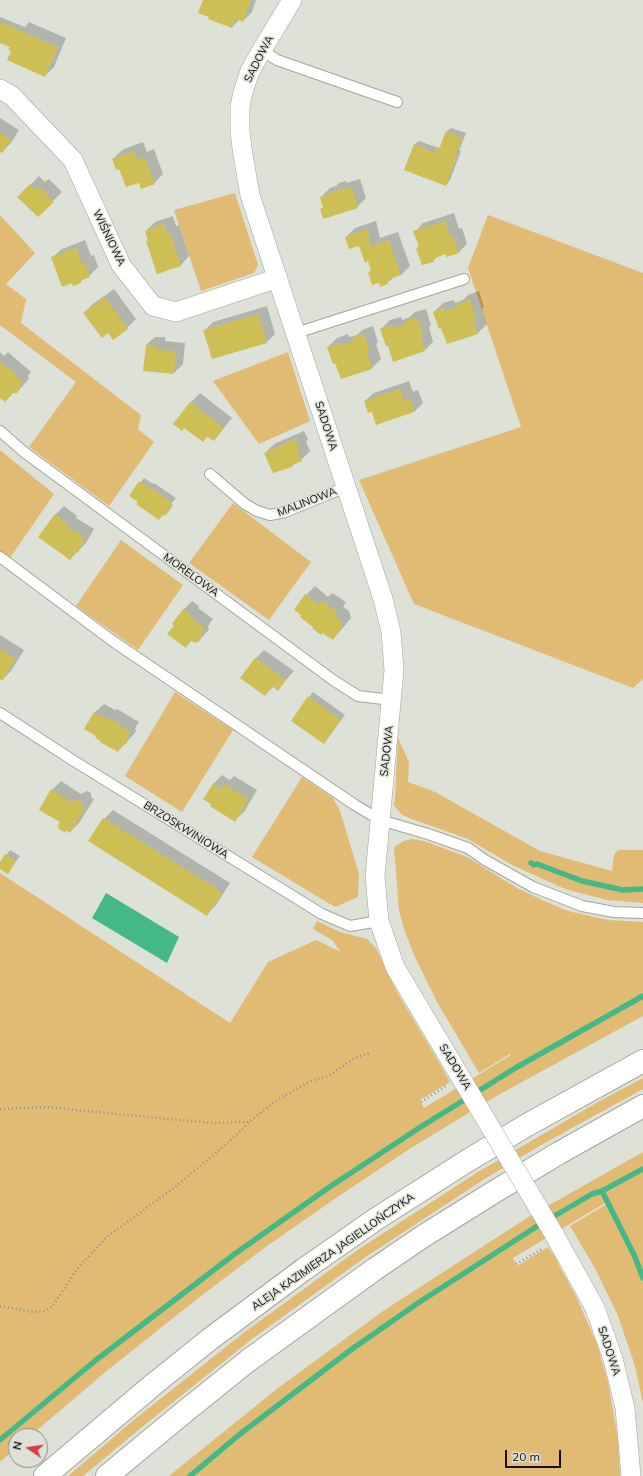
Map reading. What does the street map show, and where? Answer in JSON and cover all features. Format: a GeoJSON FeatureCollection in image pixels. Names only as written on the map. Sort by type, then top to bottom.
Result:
{"type":"FeatureCollection","features":[{"type":"Feature","properties":{"kind":"highway","name":"ALEJA KAZIMIERZA JAGIELLOŃCZYKA"},"geometry":{"type":"LineString","coordinates":[[45,1476],[210,1339],[309,1266],[376,1220],[467,1161],[527,1125],[643,1061]]}},
{"type":"Feature","properties":{"kind":"highway"},"geometry":{"type":"LineString","coordinates":[[107,1476],[182,1413],[249,1360],[375,1269],[422,1237],[494,1192],[559,1153],[643,1106]]}},
{"type":"Feature","properties":{"kind":"street","name":"SADOWA"},"geometry":{"type":"LineString","coordinates":[[292,0],[250,71],[243,92],[240,107],[242,155],[250,194],[383,599],[391,632],[394,670],[375,876],[379,921],[395,967],[455,1084],[549,1241],[595,1308],[614,1359],[626,1408],[635,1469]]}},
{"type":"Feature","properties":{"kind":"street","name":"WIŚNIOWA"},"geometry":{"type":"LineString","coordinates":[[0,89],[12,96],[73,160],[121,265],[153,306],[176,312],[278,278]]}},
{"type":"Feature","properties":{"kind":"lane"},"geometry":{"type":"LineString","coordinates":[[262,50],[277,60],[397,102]]}},
{"type":"Feature","properties":{"kind":"lane"},"geometry":{"type":"LineString","coordinates":[[296,333],[464,279]]}},
{"type":"Feature","properties":{"kind":"lane","name":"MORELOWA"},"geometry":{"type":"LineString","coordinates":[[0,431],[24,452],[333,680],[358,696],[392,700]]}},
{"type":"Feature","properties":{"kind":"lane","name":"MALINOWA"},"geometry":{"type":"LineString","coordinates":[[210,474],[245,504],[257,511],[270,515],[286,512],[346,487]]}},
{"type":"Feature","properties":{"kind":"lane"},"geometry":{"type":"LineString","coordinates":[[0,557],[114,642],[355,805],[380,820],[428,834],[468,848],[485,860],[533,887],[582,906],[614,912],[643,913]]}},
{"type":"Feature","properties":{"kind":"lane","name":"BRZOSKWINIOWA"},"geometry":{"type":"LineString","coordinates":[[0,713],[74,761],[322,914],[350,926],[379,921]]}},
{"type":"Feature","properties":{"kind":"path"},"geometry":{"type":"LineString","coordinates":[[0,1306],[33,1312],[44,1311],[52,1307],[77,1269],[90,1253],[107,1237],[175,1187],[229,1142],[249,1122],[278,1099],[309,1082],[330,1075],[355,1058],[370,1052]]}},
{"type":"Feature","properties":{"kind":"path"},"geometry":{"type":"LineString","coordinates":[[420,1102],[455,1084]]}},
{"type":"Feature","properties":{"kind":"path"},"geometry":{"type":"LineString","coordinates":[[0,1109],[46,1107],[211,1124],[249,1122]]}},
{"type":"Feature","properties":{"kind":"path"},"geometry":{"type":"LineString","coordinates":[[516,1264],[549,1241]]}},
{"type":"Feature","properties":{"kind":"shaded area"},"geometry":{"type":"Polygon","coordinates":[[[235,193],[258,265],[254,273],[201,291],[174,210],[235,193]]]}},
{"type":"Feature","properties":{"kind":"shaded area"},"geometry":{"type":"Polygon","coordinates":[[[0,215],[35,253],[6,284],[26,299],[21,323],[141,415],[138,429],[154,442],[109,506],[29,447],[76,382],[0,325],[0,215]]]}},
{"type":"Feature","properties":{"kind":"shaded area"},"geometry":{"type":"Polygon","coordinates":[[[488,215],[643,273],[643,679],[633,688],[414,604],[359,480],[521,427],[468,268],[488,215]]]}},
{"type":"Feature","properties":{"kind":"shaded area"},"geometry":{"type":"Polygon","coordinates":[[[288,352],[310,421],[259,444],[213,381],[288,352]]]}},
{"type":"Feature","properties":{"kind":"shaded area"},"geometry":{"type":"Polygon","coordinates":[[[0,450],[54,494],[10,558],[0,551],[0,450]]]}},
{"type":"Feature","properties":{"kind":"shaded area"},"geometry":{"type":"Polygon","coordinates":[[[233,503],[311,562],[269,620],[189,563],[233,503]]]}},
{"type":"Feature","properties":{"kind":"shaded area"},"geometry":{"type":"Polygon","coordinates":[[[121,540],[183,585],[138,650],[76,606],[121,540]]]}},
{"type":"Feature","properties":{"kind":"shaded area"},"geometry":{"type":"Polygon","coordinates":[[[175,692],[233,730],[182,812],[125,776],[175,692]]]}},
{"type":"Feature","properties":{"kind":"shaded area"},"geometry":{"type":"Polygon","coordinates":[[[398,738],[409,762],[408,782],[435,792],[540,851],[612,871],[614,855],[618,850],[643,850],[643,903],[607,900],[565,889],[512,865],[468,839],[401,814],[393,804],[395,799],[398,738]]]}},
{"type":"Feature","properties":{"kind":"shaded area"},"geometry":{"type":"Polygon","coordinates":[[[302,777],[333,798],[340,811],[359,874],[358,897],[335,907],[252,857],[302,777]]]}},
{"type":"Feature","properties":{"kind":"shaded area"},"geometry":{"type":"Polygon","coordinates":[[[412,839],[424,841],[467,857],[517,888],[568,911],[608,920],[643,922],[643,1016],[500,1094],[411,1148],[336,1198],[267,1246],[201,1296],[109,1369],[39,1428],[8,1428],[8,1455],[0,1462],[0,873],[230,1023],[268,962],[316,940],[341,952],[332,940],[313,929],[317,921],[340,932],[367,939],[376,948],[397,992],[450,1082],[420,1100],[424,1108],[511,1055],[510,1054],[479,1073],[437,1002],[414,955],[404,929],[399,910],[394,847],[404,841],[412,839]]]}},
{"type":"Feature","properties":{"kind":"shaded area"},"geometry":{"type":"Polygon","coordinates":[[[106,893],[179,937],[167,963],[92,918],[106,893]]]}},
{"type":"Feature","properties":{"kind":"shaded area"},"geometry":{"type":"Polygon","coordinates":[[[643,1078],[643,1089],[543,1144],[483,1180],[364,1258],[252,1339],[83,1476],[68,1476],[135,1419],[246,1331],[359,1249],[478,1172],[598,1102],[643,1078]]]}},
{"type":"Feature","properties":{"kind":"shaded area"},"geometry":{"type":"Polygon","coordinates":[[[643,1152],[643,1403],[635,1366],[618,1316],[596,1270],[570,1226],[605,1205],[605,1203],[513,1258],[517,1266],[548,1247],[558,1261],[557,1262],[575,1294],[597,1344],[608,1382],[618,1439],[620,1476],[169,1476],[278,1388],[383,1311],[530,1216],[643,1152]]]}},
{"type":"Feature","properties":{"kind":"building"},"geometry":{"type":"Polygon","coordinates":[[[203,0],[251,0],[243,22],[235,19],[232,28],[208,19],[209,17],[198,13],[203,0]]]}},
{"type":"Feature","properties":{"kind":"building"},"geometry":{"type":"Polygon","coordinates":[[[0,22],[58,47],[45,77],[7,60],[11,51],[8,50],[10,47],[0,43],[0,22]]]}},
{"type":"Feature","properties":{"kind":"building"},"geometry":{"type":"Polygon","coordinates":[[[446,131],[462,138],[446,186],[404,170],[414,144],[435,153],[437,148],[439,149],[446,131]]]}},
{"type":"Feature","properties":{"kind":"building"},"geometry":{"type":"Polygon","coordinates":[[[0,133],[11,140],[2,153],[0,152],[0,133]]]}},
{"type":"Feature","properties":{"kind":"building"},"geometry":{"type":"Polygon","coordinates":[[[134,151],[138,160],[145,157],[155,184],[141,189],[139,183],[126,187],[119,169],[116,170],[112,159],[134,151]]]}},
{"type":"Feature","properties":{"kind":"building"},"geometry":{"type":"Polygon","coordinates":[[[30,184],[36,190],[40,187],[54,202],[38,217],[17,197],[30,184]]]}},
{"type":"Feature","properties":{"kind":"building"},"geometry":{"type":"Polygon","coordinates":[[[352,187],[358,208],[323,219],[320,209],[323,208],[320,197],[330,194],[329,192],[352,187]]]}},
{"type":"Feature","properties":{"kind":"building"},"geometry":{"type":"Polygon","coordinates":[[[445,221],[450,237],[453,236],[459,253],[446,257],[446,254],[433,259],[434,262],[422,265],[416,248],[419,247],[413,231],[445,221]]]}},
{"type":"Feature","properties":{"kind":"building"},"geometry":{"type":"Polygon","coordinates":[[[164,224],[168,234],[170,233],[181,266],[157,274],[146,241],[148,241],[145,231],[164,224]]]}},
{"type":"Feature","properties":{"kind":"building"},"geometry":{"type":"Polygon","coordinates":[[[367,229],[371,246],[389,240],[401,275],[387,280],[388,284],[380,287],[379,283],[372,285],[368,272],[371,271],[368,261],[365,263],[359,246],[349,249],[345,237],[367,229]]]}},
{"type":"Feature","properties":{"kind":"building"},"geometry":{"type":"Polygon","coordinates":[[[76,248],[82,264],[85,263],[90,277],[73,286],[72,283],[62,287],[51,257],[76,248]]]}},
{"type":"Feature","properties":{"kind":"building"},"geometry":{"type":"Polygon","coordinates":[[[105,297],[128,329],[113,340],[108,333],[102,338],[83,313],[105,297]]]}},
{"type":"Feature","properties":{"kind":"building"},"geometry":{"type":"Polygon","coordinates":[[[470,300],[476,317],[473,318],[478,334],[447,344],[441,328],[439,329],[433,312],[445,308],[446,311],[459,306],[458,304],[470,300]]]}},
{"type":"Feature","properties":{"kind":"building"},"geometry":{"type":"Polygon","coordinates":[[[258,314],[267,343],[212,359],[203,330],[258,314]]]}},
{"type":"Feature","properties":{"kind":"building"},"geometry":{"type":"Polygon","coordinates":[[[417,317],[423,334],[420,335],[425,351],[393,362],[388,346],[386,346],[380,329],[392,325],[393,328],[406,324],[405,321],[417,317]]]}},
{"type":"Feature","properties":{"kind":"building"},"geometry":{"type":"Polygon","coordinates":[[[364,334],[370,352],[367,352],[372,369],[341,379],[335,363],[333,364],[327,347],[339,343],[340,346],[353,341],[352,338],[364,334]]]}},
{"type":"Feature","properties":{"kind":"building"},"geometry":{"type":"Polygon","coordinates":[[[146,345],[157,346],[157,350],[176,351],[174,374],[143,371],[146,345]]]}},
{"type":"Feature","properties":{"kind":"building"},"geometry":{"type":"Polygon","coordinates":[[[0,362],[16,374],[15,375],[23,382],[17,393],[13,393],[5,402],[0,398],[0,362]]]}},
{"type":"Feature","properties":{"kind":"building"},"geometry":{"type":"Polygon","coordinates":[[[400,389],[404,400],[410,398],[414,412],[376,425],[372,412],[368,413],[364,401],[400,389]]]}},
{"type":"Feature","properties":{"kind":"building"},"geometry":{"type":"Polygon","coordinates":[[[190,402],[224,428],[214,441],[207,437],[203,442],[184,428],[182,431],[173,424],[190,402]]]}},
{"type":"Feature","properties":{"kind":"building"},"geometry":{"type":"Polygon","coordinates":[[[295,439],[300,449],[297,450],[302,461],[292,465],[292,467],[273,473],[264,453],[295,439]]]}},
{"type":"Feature","properties":{"kind":"building"},"geometry":{"type":"Polygon","coordinates":[[[139,481],[148,488],[149,486],[172,503],[168,508],[170,510],[159,520],[136,504],[138,502],[129,496],[139,481]]]}},
{"type":"Feature","properties":{"kind":"building"},"geometry":{"type":"Polygon","coordinates":[[[55,514],[69,525],[67,528],[73,532],[74,530],[85,538],[78,553],[76,552],[70,560],[38,537],[55,514]]]}},
{"type":"Feature","properties":{"kind":"building"},"geometry":{"type":"Polygon","coordinates":[[[305,594],[319,605],[323,601],[337,612],[335,616],[340,620],[342,627],[333,640],[322,633],[321,635],[294,610],[305,594]]]}},
{"type":"Feature","properties":{"kind":"building"},"geometry":{"type":"Polygon","coordinates":[[[183,609],[191,615],[190,617],[205,628],[200,636],[201,639],[194,643],[191,640],[186,648],[167,634],[174,626],[172,624],[183,609]]]}},
{"type":"Feature","properties":{"kind":"building"},"geometry":{"type":"Polygon","coordinates":[[[0,649],[16,659],[2,681],[0,679],[0,649]]]}},
{"type":"Feature","properties":{"kind":"building"},"geometry":{"type":"Polygon","coordinates":[[[255,658],[286,680],[278,691],[272,686],[265,696],[240,678],[255,658]]]}},
{"type":"Feature","properties":{"kind":"building"},"geometry":{"type":"Polygon","coordinates":[[[308,696],[341,720],[324,744],[291,721],[308,696]]]}},
{"type":"Feature","properties":{"kind":"building"},"geometry":{"type":"Polygon","coordinates":[[[94,712],[106,719],[107,717],[131,732],[127,737],[128,741],[126,744],[122,745],[118,752],[100,742],[95,737],[96,736],[84,729],[94,712]]]}},
{"type":"Feature","properties":{"kind":"building"},"geometry":{"type":"Polygon","coordinates":[[[213,784],[221,789],[224,784],[249,799],[235,822],[210,806],[211,804],[203,799],[213,784]]]}},
{"type":"Feature","properties":{"kind":"building"},"geometry":{"type":"Polygon","coordinates":[[[51,789],[65,798],[67,796],[66,799],[72,802],[73,800],[78,800],[82,802],[82,806],[86,808],[70,833],[59,829],[58,825],[60,822],[39,810],[51,789]]]}},
{"type":"Feature","properties":{"kind":"building"},"geometry":{"type":"Polygon","coordinates":[[[103,818],[222,892],[207,916],[88,841],[103,818]]]}},
{"type":"Feature","properties":{"kind":"building"},"geometry":{"type":"Polygon","coordinates":[[[5,854],[16,861],[8,874],[0,869],[0,862],[5,854]]]}},
{"type":"Feature","properties":{"kind":"waterway"},"geometry":{"type":"LineString","coordinates":[[531,863],[582,881],[623,890],[643,889]]}},
{"type":"Feature","properties":{"kind":"waterway"},"geometry":{"type":"LineString","coordinates":[[0,1440],[96,1360],[236,1253],[328,1188],[419,1128],[517,1067],[643,996]]}},
{"type":"Feature","properties":{"kind":"waterway"},"geometry":{"type":"LineString","coordinates":[[190,1476],[240,1434],[352,1349],[421,1301],[539,1225],[592,1194],[602,1191],[643,1169]]}},
{"type":"Feature","properties":{"kind":"waterway"},"geometry":{"type":"LineString","coordinates":[[602,1191],[635,1257],[643,1278]]}}]}
